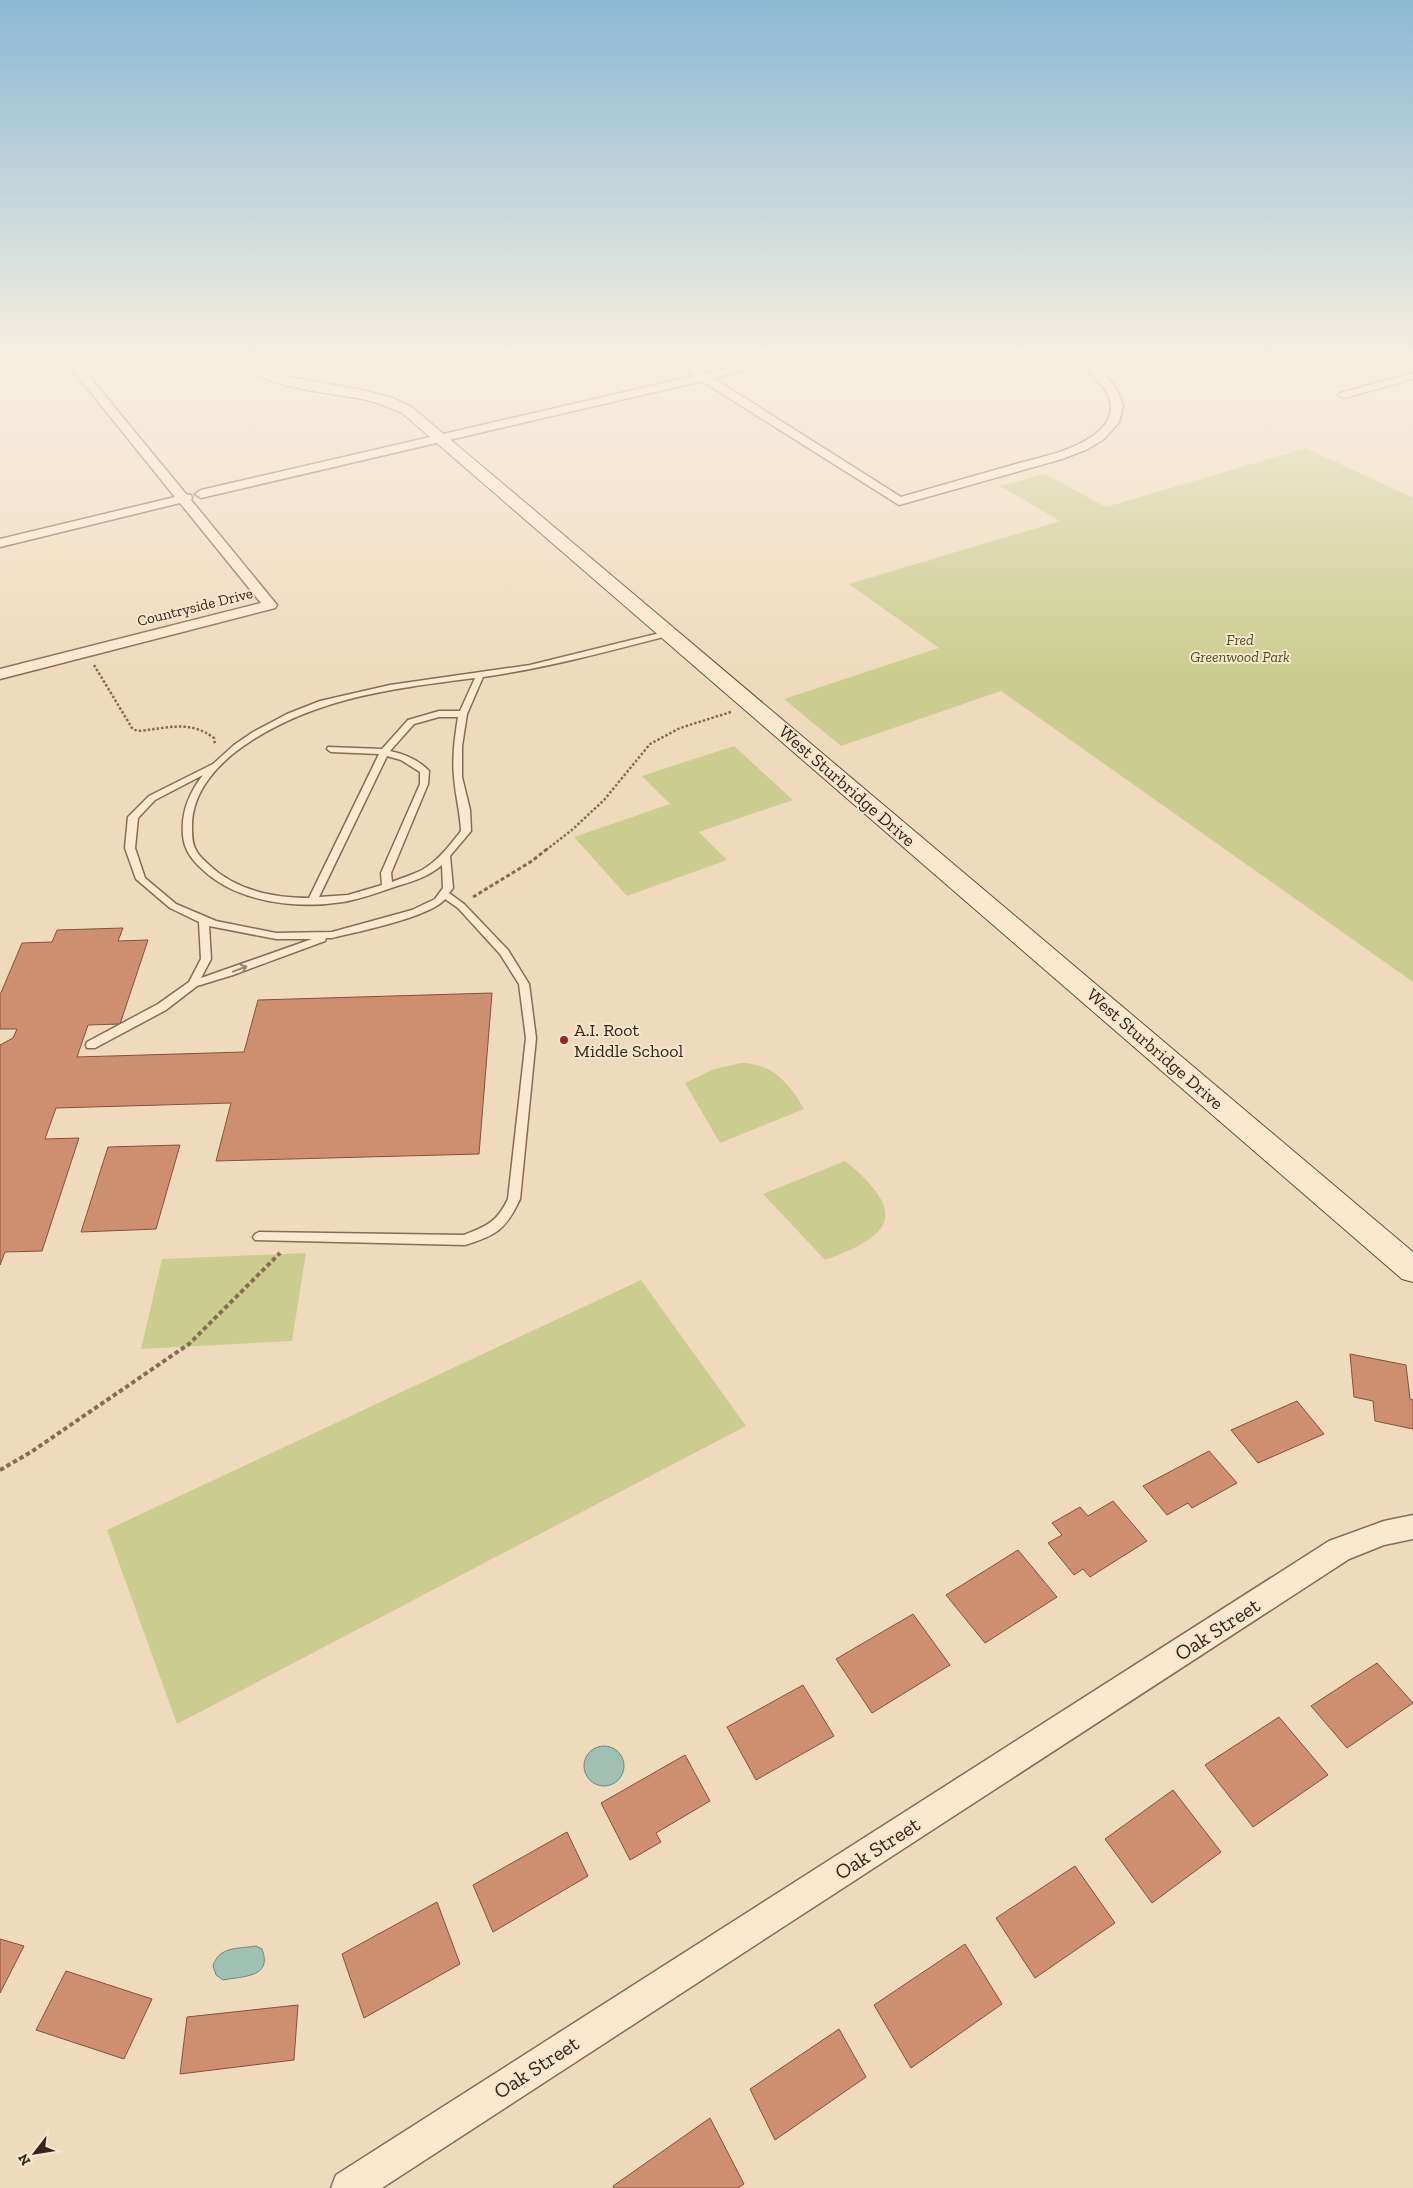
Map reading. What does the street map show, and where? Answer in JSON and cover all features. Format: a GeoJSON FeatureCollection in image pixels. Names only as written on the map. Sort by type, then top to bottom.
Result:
{"type":"FeatureCollection","features":[{"type":"Feature","properties":{"kind":"street","name":"Countryside Drive"},"geometry":{"type":"LineString","coordinates":[[0,674],[270,605],[157,465]]}},
{"type":"Feature","properties":{"kind":"street"},"geometry":{"type":"LineString","coordinates":[[201,494],[327,465]]}},
{"type":"Feature","properties":{"kind":"street","name":"West Sturbridge Drive"},"geometry":{"type":"LineString","coordinates":[[472,465],[1413,1270]]}},
{"type":"Feature","properties":{"kind":"street"},"geometry":{"type":"LineString","coordinates":[[842,465],[899,501],[1027,465]]}},
{"type":"Feature","properties":{"kind":"street"},"geometry":{"type":"LineString","coordinates":[[0,544],[184,498]]}},
{"type":"Feature","properties":{"kind":"street","name":"Oak Street"},"geometry":{"type":"LineString","coordinates":[[349,2188],[1339,1550],[1384,1533],[1413,1527]]}},
{"type":"Feature","properties":{"kind":"lane"},"geometry":{"type":"LineString","coordinates":[[332,935],[276,936],[213,924],[173,906],[141,879],[130,848],[133,817],[152,798],[212,767],[238,744],[268,726],[308,707],[337,697],[390,685],[480,675],[578,657],[668,632]]}},
{"type":"Feature","properties":{"kind":"lane"},"geometry":{"type":"LineString","coordinates":[[212,767],[192,801],[187,828],[191,850],[207,870],[219,881],[256,895],[294,901],[343,898],[425,873],[446,857],[466,831],[465,810],[458,777],[458,746],[463,714],[480,675]]}},
{"type":"Feature","properties":{"kind":"lane"},"geometry":{"type":"LineString","coordinates":[[313,900],[385,751],[410,722],[439,714],[463,714]]}},
{"type":"Feature","properties":{"kind":"lane"},"geometry":{"type":"LineString","coordinates":[[331,749],[385,751],[414,761],[425,771],[424,784],[386,873],[387,886]]}},
{"type":"Feature","properties":{"kind":"lane"},"geometry":{"type":"LineString","coordinates":[[91,1045],[162,1008],[193,984],[229,973],[332,935],[416,912],[438,901],[448,888],[446,857]]}},
{"type":"Feature","properties":{"kind":"lane"},"geometry":{"type":"LineString","coordinates":[[259,1237],[465,1240],[493,1229],[505,1220],[514,1199],[531,1038],[524,984],[504,952],[461,906],[444,894]]}},
{"type":"Feature","properties":{"kind":"lane"},"geometry":{"type":"LineString","coordinates":[[193,984],[206,959],[204,920]]}},
{"type":"Feature","properties":{"kind":"path"},"geometry":{"type":"LineString","coordinates":[[86,652],[132,728],[137,732],[191,725],[205,729],[214,738],[215,746],[209,756],[212,767]]}},
{"type":"Feature","properties":{"kind":"path"},"geometry":{"type":"LineString","coordinates":[[461,906],[482,890],[532,860],[573,828],[604,800],[650,744],[680,728],[753,706]]}},
{"type":"Feature","properties":{"kind":"path"},"geometry":{"type":"LineString","coordinates":[[0,1470],[31,1452],[189,1344],[296,1237]]}},
{"type":"Feature","properties":{"kind":"green space","name":"Fred Greenwood Park"},"geometry":{"type":"Polygon","coordinates":[[[1248,465],[1343,465],[1413,498],[1413,982],[1001,691],[841,746],[784,699],[939,648],[849,584],[1060,521],[1000,486],[1045,474],[1106,507],[1248,465]]]}},
{"type":"Feature","properties":{"kind":"green space"},"geometry":{"type":"Polygon","coordinates":[[[734,746],[793,800],[699,832],[727,860],[627,896],[574,837],[670,804],[642,776],[734,746]]]}},
{"type":"Feature","properties":{"kind":"green space"},"geometry":{"type":"Polygon","coordinates":[[[741,1063],[762,1067],[779,1076],[804,1109],[720,1143],[685,1083],[714,1069],[741,1063]]]}},
{"type":"Feature","properties":{"kind":"green space"},"geometry":{"type":"Polygon","coordinates":[[[845,1161],[878,1194],[884,1207],[885,1220],[879,1230],[867,1241],[825,1260],[763,1194],[845,1161]]]}},
{"type":"Feature","properties":{"kind":"green space"},"geometry":{"type":"Polygon","coordinates":[[[306,1253],[292,1341],[141,1349],[162,1259],[306,1253]]]}},
{"type":"Feature","properties":{"kind":"green space"},"geometry":{"type":"Polygon","coordinates":[[[641,1280],[746,1426],[177,1724],[107,1530],[641,1280]]]}},
{"type":"Feature","properties":{"kind":"shaded area"},"geometry":{"type":"Polygon","coordinates":[[[608,1746],[615,1749],[621,1755],[624,1766],[623,1774],[615,1783],[608,1786],[600,1786],[593,1783],[585,1774],[584,1762],[587,1755],[596,1747],[608,1746]]]}},
{"type":"Feature","properties":{"kind":"shaded area"},"geometry":{"type":"Polygon","coordinates":[[[256,1946],[262,1949],[264,1958],[263,1966],[260,1970],[247,1976],[223,1980],[216,1975],[213,1966],[224,1952],[236,1948],[256,1946]]]}},
{"type":"Feature","properties":{"kind":"building"},"geometry":{"type":"Polygon","coordinates":[[[123,928],[118,941],[148,940],[120,1024],[88,1025],[77,1057],[244,1052],[258,1000],[492,993],[479,1154],[216,1161],[231,1103],[56,1108],[45,1139],[79,1138],[42,1251],[5,1252],[0,1265],[0,1045],[13,1038],[17,1029],[0,1029],[0,995],[22,943],[52,942],[57,930],[123,928]]]}},
{"type":"Feature","properties":{"kind":"building"},"geometry":{"type":"Polygon","coordinates":[[[180,1145],[156,1229],[81,1232],[108,1147],[180,1145]]]}},
{"type":"Feature","properties":{"kind":"building"},"geometry":{"type":"Polygon","coordinates":[[[1350,1354],[1406,1365],[1410,1399],[1413,1400],[1413,1429],[1375,1421],[1373,1401],[1354,1397],[1350,1354]]]}},
{"type":"Feature","properties":{"kind":"building"},"geometry":{"type":"Polygon","coordinates":[[[1297,1401],[1324,1434],[1258,1463],[1231,1430],[1297,1401]]]}},
{"type":"Feature","properties":{"kind":"building"},"geometry":{"type":"Polygon","coordinates":[[[1209,1451],[1237,1483],[1192,1508],[1188,1503],[1167,1515],[1143,1486],[1209,1451]]]}},
{"type":"Feature","properties":{"kind":"building"},"geometry":{"type":"Polygon","coordinates":[[[1113,1501],[1147,1541],[1090,1577],[1083,1569],[1074,1575],[1048,1543],[1062,1535],[1052,1523],[1080,1507],[1088,1516],[1113,1501]]]}},
{"type":"Feature","properties":{"kind":"building"},"geometry":{"type":"Polygon","coordinates":[[[1018,1550],[1057,1597],[985,1643],[946,1595],[1018,1550]]]}},
{"type":"Feature","properties":{"kind":"building"},"geometry":{"type":"Polygon","coordinates":[[[913,1614],[950,1665],[872,1713],[836,1659],[913,1614]]]}},
{"type":"Feature","properties":{"kind":"building"},"geometry":{"type":"Polygon","coordinates":[[[1377,1663],[1413,1703],[1347,1748],[1311,1706],[1377,1663]]]}},
{"type":"Feature","properties":{"kind":"building"},"geometry":{"type":"Polygon","coordinates":[[[803,1685],[834,1736],[756,1780],[727,1727],[803,1685]]]}},
{"type":"Feature","properties":{"kind":"building"},"geometry":{"type":"Polygon","coordinates":[[[1279,1717],[1328,1775],[1253,1827],[1205,1765],[1279,1717]]]}},
{"type":"Feature","properties":{"kind":"building"},"geometry":{"type":"Polygon","coordinates":[[[685,1755],[710,1801],[656,1833],[661,1842],[630,1860],[601,1803],[685,1755]]]}},
{"type":"Feature","properties":{"kind":"building"},"geometry":{"type":"Polygon","coordinates":[[[1173,1790],[1221,1852],[1152,1903],[1105,1839],[1173,1790]]]}},
{"type":"Feature","properties":{"kind":"building"},"geometry":{"type":"Polygon","coordinates":[[[567,1832],[588,1876],[493,1932],[473,1885],[567,1832]]]}},
{"type":"Feature","properties":{"kind":"building"},"geometry":{"type":"Polygon","coordinates":[[[1075,1866],[1115,1923],[1035,1978],[996,1918],[1075,1866]]]}},
{"type":"Feature","properties":{"kind":"building"},"geometry":{"type":"Polygon","coordinates":[[[437,1902],[460,1964],[364,2018],[342,1954],[437,1902]]]}},
{"type":"Feature","properties":{"kind":"building"},"geometry":{"type":"Polygon","coordinates":[[[0,1939],[24,1946],[0,1993],[0,1939]]]}},
{"type":"Feature","properties":{"kind":"building"},"geometry":{"type":"Polygon","coordinates":[[[965,1944],[1002,2004],[911,2068],[874,2005],[965,1944]]]}},
{"type":"Feature","properties":{"kind":"building"},"geometry":{"type":"Polygon","coordinates":[[[66,1971],[152,1999],[124,2059],[36,2030],[66,1971]]]}},
{"type":"Feature","properties":{"kind":"building"},"geometry":{"type":"Polygon","coordinates":[[[298,2005],[294,2060],[180,2074],[187,2017],[298,2005]]]}},
{"type":"Feature","properties":{"kind":"building"},"geometry":{"type":"Polygon","coordinates":[[[839,2029],[866,2077],[775,2140],[750,2089],[839,2029]]]}},
{"type":"Feature","properties":{"kind":"building"},"geometry":{"type":"Polygon","coordinates":[[[710,2118],[744,2184],[738,2188],[614,2188],[613,2186],[710,2118]]]}},
{"type":"Feature","properties":{"kind":"place","name":"A.I. Root Middle School"},"geometry":{"type":"Point","coordinates":[564,1040]}}]}
